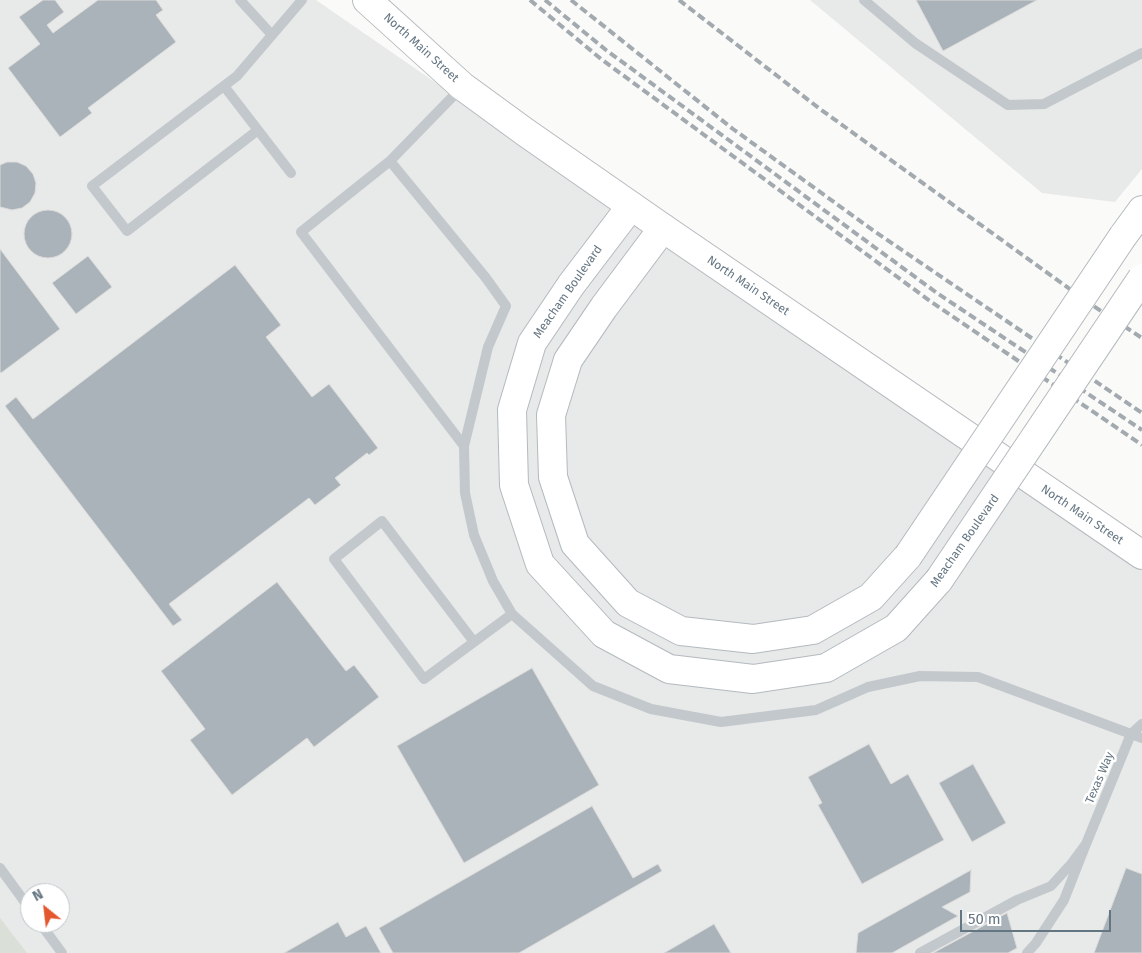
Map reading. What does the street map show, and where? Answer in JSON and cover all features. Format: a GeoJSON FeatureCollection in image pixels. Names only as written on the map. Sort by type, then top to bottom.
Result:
{"type":"FeatureCollection","features":[{"type":"Feature","properties":{"kind":"main road","name":"North Main Street"},"geometry":{"type":"LineString","coordinates":[[367,0],[462,86],[525,132],[1142,555]]}},
{"type":"Feature","properties":{"kind":"main road","name":"Meacham Boulevard"},"geometry":{"type":"LineString","coordinates":[[631,206],[571,285],[532,343],[512,410],[514,484],[540,564],[604,634],[668,669],[754,679],[826,668],[896,628],[939,580],[1142,278]]}},
{"type":"Feature","properties":{"kind":"main road"},"geometry":{"type":"LineString","coordinates":[[663,228],[604,307],[568,360],[551,415],[553,477],[575,544],[628,602],[680,631],[753,639],[813,630],[871,597],[908,556],[1142,210]]}},
{"type":"Feature","properties":{"kind":"lane"},"geometry":{"type":"LineString","coordinates":[[240,0],[272,35]]}},
{"type":"Feature","properties":{"kind":"lane"},"geometry":{"type":"LineString","coordinates":[[258,130],[127,231],[92,186],[237,76],[302,0]]}},
{"type":"Feature","properties":{"kind":"lane"},"geometry":{"type":"LineString","coordinates":[[864,0],[915,43],[1008,105],[1044,104],[1142,53]]}},
{"type":"Feature","properties":{"kind":"lane"},"geometry":{"type":"LineString","coordinates":[[224,86],[291,173]]}},
{"type":"Feature","properties":{"kind":"lane"},"geometry":{"type":"LineString","coordinates":[[462,86],[390,161],[301,232],[464,446]]}},
{"type":"Feature","properties":{"kind":"lane"},"geometry":{"type":"LineString","coordinates":[[390,161],[486,278],[506,306],[488,347],[464,446],[465,493],[474,535],[493,581],[512,614],[593,686],[651,709],[721,722],[816,710],[868,687],[920,676],[978,677],[1142,738]]}},
{"type":"Feature","properties":{"kind":"lane"},"geometry":{"type":"LineString","coordinates":[[474,642],[382,521],[334,559],[424,679],[512,614]]}},
{"type":"Feature","properties":{"kind":"lane","name":"Texas Way"},"geometry":{"type":"LineString","coordinates":[[1026,953],[1036,942],[1064,900],[1131,734],[1142,724]]}},
{"type":"Feature","properties":{"kind":"lane","name":"Texas Way"},"geometry":{"type":"LineString","coordinates":[[920,953],[1017,900],[1051,886],[1086,844]]}},
{"type":"Feature","properties":{"kind":"lane"},"geometry":{"type":"LineString","coordinates":[[0,868],[20,895]]}},
{"type":"Feature","properties":{"kind":"lane"},"geometry":{"type":"LineString","coordinates":[[47,933],[62,953]]}},
{"type":"Feature","properties":{"kind":"shaded area"},"geometry":{"type":"Polygon","coordinates":[[[0,0],[316,0],[1142,570],[1142,953],[0,953],[0,0]]]}},
{"type":"Feature","properties":{"kind":"shaded area"},"geometry":{"type":"Polygon","coordinates":[[[810,0],[1142,0],[1142,169],[1115,202],[1042,193],[810,0]]]}},
{"type":"Feature","properties":{"kind":"shaded area"},"geometry":{"type":"Polygon","coordinates":[[[0,918],[27,953],[0,953],[0,918]]]}},
{"type":"Feature","properties":{"kind":"building"},"geometry":{"type":"Polygon","coordinates":[[[43,0],[55,0],[64,12],[47,25],[53,33],[98,0],[156,0],[163,10],[156,15],[176,42],[88,108],[92,113],[60,137],[8,68],[40,44],[19,17],[43,0]]]}},
{"type":"Feature","properties":{"kind":"building"},"geometry":{"type":"Polygon","coordinates":[[[916,0],[1037,0],[943,51],[916,0]]]}},
{"type":"Feature","properties":{"kind":"building"},"geometry":{"type":"Polygon","coordinates":[[[7,162],[17,162],[26,166],[33,174],[36,183],[35,193],[30,202],[22,208],[12,210],[0,207],[0,165],[7,162]]]}},
{"type":"Feature","properties":{"kind":"building"},"geometry":{"type":"Polygon","coordinates":[[[48,210],[57,212],[65,217],[70,225],[72,234],[70,243],[65,251],[57,256],[48,258],[39,256],[31,251],[26,243],[24,234],[26,225],[31,217],[39,212],[48,210]]]}},
{"type":"Feature","properties":{"kind":"building"},"geometry":{"type":"Polygon","coordinates":[[[0,249],[60,329],[1,373],[0,372],[0,249]]]}},
{"type":"Feature","properties":{"kind":"building"},"geometry":{"type":"Polygon","coordinates":[[[88,256],[112,287],[76,314],[52,283],[88,256]]]}},
{"type":"Feature","properties":{"kind":"building"},"geometry":{"type":"Polygon","coordinates":[[[235,265],[281,325],[266,337],[312,397],[329,384],[378,448],[369,455],[367,453],[335,478],[341,485],[315,505],[309,498],[169,604],[182,620],[173,626],[5,406],[16,397],[33,419],[235,265]]]}},
{"type":"Feature","properties":{"kind":"building"},"geometry":{"type":"Polygon","coordinates":[[[277,582],[346,671],[354,665],[379,697],[314,747],[307,738],[232,795],[190,740],[205,729],[161,671],[277,582]]]}},
{"type":"Feature","properties":{"kind":"building"},"geometry":{"type":"Polygon","coordinates":[[[532,668],[599,785],[464,863],[397,746],[532,668]]]}},
{"type":"Feature","properties":{"kind":"building"},"geometry":{"type":"Polygon","coordinates":[[[869,744],[891,784],[908,774],[944,840],[862,884],[818,805],[822,803],[808,777],[869,744]]]}},
{"type":"Feature","properties":{"kind":"building"},"geometry":{"type":"Polygon","coordinates":[[[973,764],[1006,823],[972,842],[939,783],[973,764]]]}},
{"type":"Feature","properties":{"kind":"building"},"geometry":{"type":"Polygon","coordinates":[[[592,806],[633,878],[658,864],[662,871],[519,953],[393,953],[379,928],[592,806]]]}},
{"type":"Feature","properties":{"kind":"building"},"geometry":{"type":"Polygon","coordinates":[[[1126,868],[1142,874],[1142,953],[1094,953],[1126,868]]]}},
{"type":"Feature","properties":{"kind":"building"},"geometry":{"type":"Polygon","coordinates":[[[971,870],[970,892],[942,907],[958,916],[892,953],[856,953],[858,933],[971,870]]]}},
{"type":"Feature","properties":{"kind":"building"},"geometry":{"type":"Polygon","coordinates":[[[1007,913],[1017,948],[1008,953],[933,953],[1007,913]]]}},
{"type":"Feature","properties":{"kind":"building"},"geometry":{"type":"Polygon","coordinates":[[[338,922],[346,937],[366,926],[381,953],[284,953],[338,922]]]}},
{"type":"Feature","properties":{"kind":"building"},"geometry":{"type":"Polygon","coordinates":[[[714,924],[731,953],[664,953],[714,924]]]}},
{"type":"Feature","properties":{"kind":"railway"},"geometry":{"type":"LineString","coordinates":[[530,0],[601,59],[930,301],[1142,445]]}},
{"type":"Feature","properties":{"kind":"railway"},"geometry":{"type":"LineString","coordinates":[[545,0],[606,50],[937,293],[1142,430]]}},
{"type":"Feature","properties":{"kind":"railway"},"geometry":{"type":"LineString","coordinates":[[571,0],[733,129],[874,231],[1142,413]]}},
{"type":"Feature","properties":{"kind":"railway"},"geometry":{"type":"LineString","coordinates":[[679,0],[820,109],[1092,305],[1142,338]]}}]}
